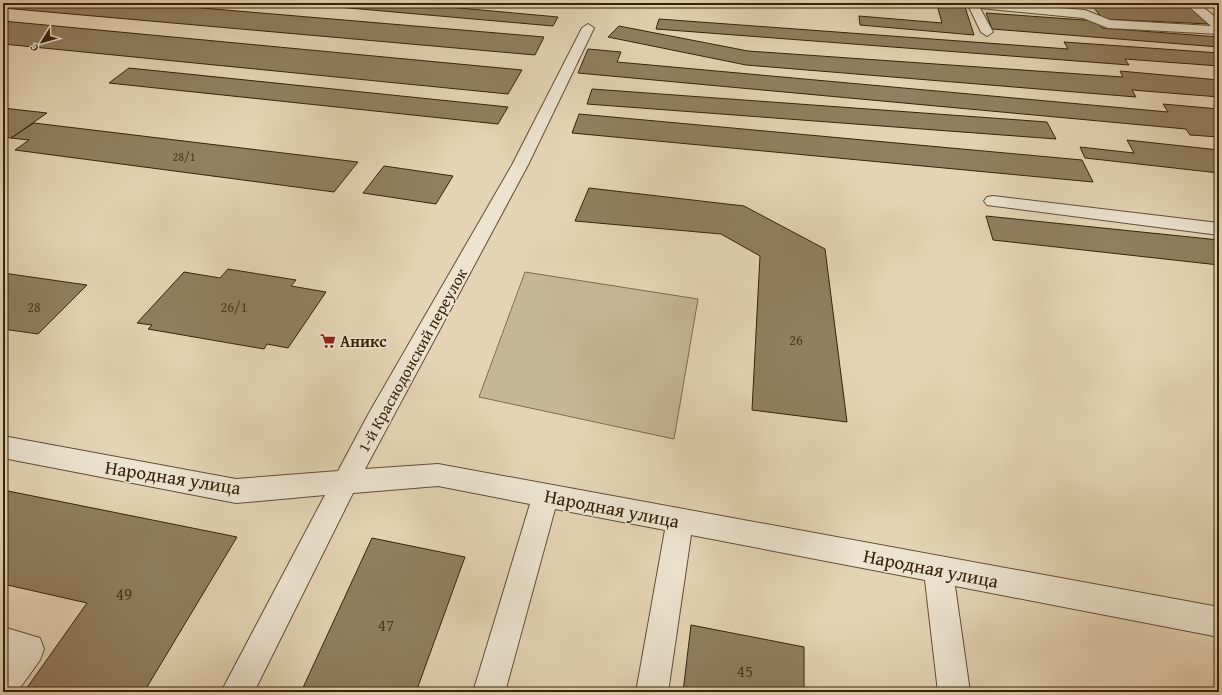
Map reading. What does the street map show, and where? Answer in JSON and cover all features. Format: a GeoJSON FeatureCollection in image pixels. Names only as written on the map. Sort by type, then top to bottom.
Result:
{"type":"FeatureCollection","features":[{"type":"Feature","properties":{"kind":"street"},"geometry":{"type":"LineString","coordinates":[[1191,3],[1219,26]]}},
{"type":"Feature","properties":{"kind":"street"},"geometry":{"type":"LineString","coordinates":[[987,32],[972,4],[1085,14],[1108,24],[1219,30]]}},
{"type":"Feature","properties":{"kind":"street","name":"1-й Краснодонский переулок"},"geometry":{"type":"LineString","coordinates":[[237,692],[345,483],[520,165],[588,28]]}},
{"type":"Feature","properties":{"kind":"street"},"geometry":{"type":"LineString","coordinates":[[993,201],[1219,229]]}},
{"type":"Feature","properties":{"kind":"street","name":"Народная улица"},"geometry":{"type":"LineString","coordinates":[[3,447],[236,491],[438,475],[1219,622]]}},
{"type":"Feature","properties":{"kind":"street"},"geometry":{"type":"LineString","coordinates":[[489,692],[546,495]]}},
{"type":"Feature","properties":{"kind":"street"},"geometry":{"type":"LineString","coordinates":[[652,692],[680,521]]}},
{"type":"Feature","properties":{"kind":"street"},"geometry":{"type":"LineString","coordinates":[[938,569],[954,692]]}},
{"type":"Feature","properties":{"kind":"street"},"geometry":{"type":"LineString","coordinates":[[3,642],[29,648],[3,684]]}},
{"type":"Feature","properties":{"kind":"shaded area"},"geometry":{"type":"Polygon","coordinates":[[[525,272],[698,299],[674,439],[479,397],[525,272]]]}},
{"type":"Feature","properties":{"kind":"building"},"geometry":{"type":"Polygon","coordinates":[[[3,3],[143,3],[544,37],[535,55],[3,8],[3,3]]]}},
{"type":"Feature","properties":{"kind":"building"},"geometry":{"type":"Polygon","coordinates":[[[292,3],[404,3],[558,17],[553,26],[292,3]]]}},
{"type":"Feature","properties":{"kind":"building"},"geometry":{"type":"Polygon","coordinates":[[[995,3],[1187,3],[1209,24],[1103,19],[1094,8],[995,3]]]}},
{"type":"Feature","properties":{"kind":"building"},"geometry":{"type":"Polygon","coordinates":[[[937,5],[965,7],[974,35],[860,25],[859,16],[942,23],[937,5]]]}},
{"type":"Feature","properties":{"kind":"building"},"geometry":{"type":"Polygon","coordinates":[[[986,13],[1098,21],[1102,28],[1219,37],[1219,47],[992,29],[986,13]]]}},
{"type":"Feature","properties":{"kind":"building"},"geometry":{"type":"Polygon","coordinates":[[[659,19],[1068,49],[1064,42],[1219,53],[1219,66],[1125,59],[1129,65],[656,29],[659,19]]]}},
{"type":"Feature","properties":{"kind":"building"},"geometry":{"type":"Polygon","coordinates":[[[3,21],[522,70],[508,94],[3,44],[3,21]]]}},
{"type":"Feature","properties":{"kind":"building"},"geometry":{"type":"Polygon","coordinates":[[[619,26],[748,51],[1123,77],[1120,71],[1219,80],[1219,97],[1132,90],[1136,97],[746,65],[608,37],[619,26]]]}},
{"type":"Feature","properties":{"kind":"building"},"geometry":{"type":"Polygon","coordinates":[[[588,49],[621,52],[617,62],[1168,112],[1163,104],[1219,109],[1219,137],[1190,135],[1186,129],[578,73],[588,49]]]}},
{"type":"Feature","properties":{"kind":"building"},"geometry":{"type":"Polygon","coordinates":[[[129,68],[508,107],[498,124],[109,83],[129,68]]]}},
{"type":"Feature","properties":{"kind":"building"},"geometry":{"type":"Polygon","coordinates":[[[592,89],[1047,122],[1056,139],[587,104],[592,89]]]}},
{"type":"Feature","properties":{"kind":"building"},"geometry":{"type":"Polygon","coordinates":[[[3,108],[47,113],[11,138],[3,137],[3,108]]]}},
{"type":"Feature","properties":{"kind":"building"},"geometry":{"type":"Polygon","coordinates":[[[579,114],[1082,160],[1093,182],[572,133],[579,114]]]}},
{"type":"Feature","properties":{"kind":"building"},"geometry":{"type":"Polygon","coordinates":[[[34,123],[358,162],[334,192],[15,150],[29,140],[11,138],[34,123]]]}},
{"type":"Feature","properties":{"kind":"building"},"geometry":{"type":"Polygon","coordinates":[[[1127,140],[1219,150],[1219,173],[1085,158],[1080,147],[1134,153],[1127,140]]]}},
{"type":"Feature","properties":{"kind":"building"},"geometry":{"type":"Polygon","coordinates":[[[384,166],[453,176],[436,204],[363,193],[384,166]]]}},
{"type":"Feature","properties":{"kind":"building"},"geometry":{"type":"Polygon","coordinates":[[[589,188],[744,206],[825,249],[847,422],[752,410],[760,256],[721,234],[575,221],[589,188]]]}},
{"type":"Feature","properties":{"kind":"building"},"geometry":{"type":"Polygon","coordinates":[[[986,216],[1219,240],[1219,265],[993,240],[986,216]]]}},
{"type":"Feature","properties":{"kind":"building"},"geometry":{"type":"Polygon","coordinates":[[[228,269],[296,280],[291,286],[326,292],[288,348],[267,344],[264,349],[148,329],[152,325],[137,323],[184,272],[220,278],[228,269]]]}},
{"type":"Feature","properties":{"kind":"building"},"geometry":{"type":"Polygon","coordinates":[[[3,273],[87,285],[38,334],[3,329],[3,273]]]}},
{"type":"Feature","properties":{"kind":"building"},"geometry":{"type":"Polygon","coordinates":[[[3,490],[237,537],[144,692],[24,692],[87,603],[3,584],[3,490]]]}},
{"type":"Feature","properties":{"kind":"building"},"geometry":{"type":"Polygon","coordinates":[[[372,538],[465,557],[416,692],[301,692],[372,538]]]}},
{"type":"Feature","properties":{"kind":"building"},"geometry":{"type":"Polygon","coordinates":[[[691,625],[804,647],[804,692],[683,692],[691,625]]]}},
{"type":"Feature","properties":{"kind":"place","name":"Аникс"},"geometry":{"type":"Point","coordinates":[328,341]}}]}
